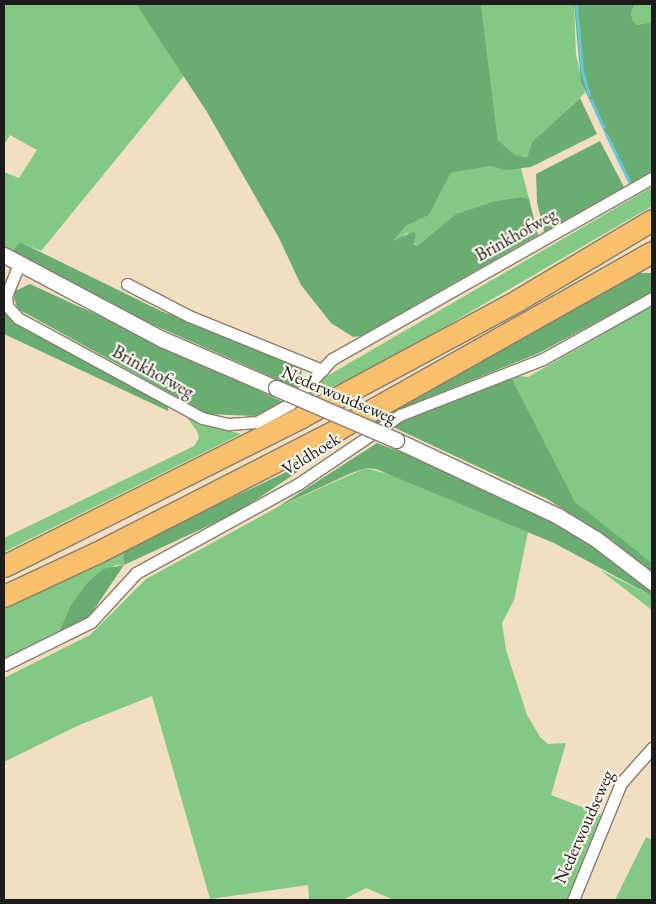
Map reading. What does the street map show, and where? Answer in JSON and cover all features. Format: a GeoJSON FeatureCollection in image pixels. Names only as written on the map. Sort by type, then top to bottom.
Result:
{"type":"FeatureCollection","features":[{"type":"Feature","properties":{"kind":"highway"},"geometry":{"type":"LineString","coordinates":[[4,566],[301,417],[518,300],[652,220]]}},
{"type":"Feature","properties":{"kind":"highway"},"geometry":{"type":"LineString","coordinates":[[4,596],[96,553],[338,429],[652,252]]}},
{"type":"Feature","properties":{"kind":"street","name":"Brinkhofweg"},"geometry":{"type":"LineString","coordinates":[[19,264],[6,297],[12,313],[214,422],[242,424],[270,417],[290,404],[332,359],[652,178]]}},
{"type":"Feature","properties":{"kind":"street","name":"Nederwoudseweg"},"geometry":{"type":"LineString","coordinates":[[4,255],[162,338],[396,440],[558,516],[596,538],[652,582]]}},
{"type":"Feature","properties":{"kind":"street"},"geometry":{"type":"LineString","coordinates":[[127,284],[189,316],[322,370]]}},
{"type":"Feature","properties":{"kind":"street","name":"Veldhoek"},"geometry":{"type":"LineString","coordinates":[[4,665],[91,622],[136,573],[298,484],[400,415],[543,359],[652,298]]}},
{"type":"Feature","properties":{"kind":"street","name":"Nederwoudseweg"},"geometry":{"type":"LineString","coordinates":[[573,900],[621,783],[652,748]]}},
{"type":"Feature","properties":{"kind":"green space"},"geometry":{"type":"Polygon","coordinates":[[[4,4],[136,4],[184,76],[41,251],[20,242],[11,253],[4,249],[4,172],[19,178],[37,150],[10,135],[4,145],[4,4]]]}},
{"type":"Feature","properties":{"kind":"green space"},"geometry":{"type":"Polygon","coordinates":[[[136,4],[481,4],[498,140],[515,155],[527,157],[532,142],[580,98],[597,134],[531,167],[505,170],[491,166],[451,173],[429,215],[406,226],[393,241],[413,232],[416,233],[414,244],[417,246],[456,214],[495,201],[521,197],[529,199],[538,235],[361,336],[353,337],[331,323],[301,285],[279,238],[207,112],[136,4]]]}},
{"type":"Feature","properties":{"kind":"green space"},"geometry":{"type":"Polygon","coordinates":[[[481,4],[574,4],[576,55],[585,93],[532,142],[527,157],[515,155],[498,140],[481,4]]]}},
{"type":"Feature","properties":{"kind":"green space"},"geometry":{"type":"Polygon","coordinates":[[[574,4],[635,4],[631,13],[633,21],[637,25],[652,22],[652,171],[629,184],[581,82],[574,4]]]}},
{"type":"Feature","properties":{"kind":"green space"},"geometry":{"type":"Polygon","coordinates":[[[635,4],[652,4],[652,22],[637,25],[633,21],[631,13],[635,4]]]}},
{"type":"Feature","properties":{"kind":"green space"},"geometry":{"type":"Polygon","coordinates":[[[600,141],[624,187],[544,232],[537,202],[536,174],[600,141]]]}},
{"type":"Feature","properties":{"kind":"green space"},"geometry":{"type":"Polygon","coordinates":[[[491,166],[521,168],[529,199],[521,197],[495,201],[456,214],[417,246],[407,233],[399,241],[393,241],[406,226],[429,215],[451,173],[491,166]]]}},
{"type":"Feature","properties":{"kind":"green space"},"geometry":{"type":"Polygon","coordinates":[[[652,187],[652,206],[369,371],[297,402],[322,379],[652,187]]]}},
{"type":"Feature","properties":{"kind":"green space"},"geometry":{"type":"Polygon","coordinates":[[[20,242],[161,311],[291,361],[302,371],[299,389],[99,301],[11,253],[20,242]]]}},
{"type":"Feature","properties":{"kind":"green space"},"geometry":{"type":"Polygon","coordinates":[[[637,273],[652,273],[652,295],[639,299],[539,353],[410,405],[368,432],[361,429],[637,273]]]}},
{"type":"Feature","properties":{"kind":"green space"},"geometry":{"type":"Polygon","coordinates":[[[30,284],[283,402],[255,416],[208,414],[18,309],[14,299],[15,291],[30,284]]]}},
{"type":"Feature","properties":{"kind":"green space"},"geometry":{"type":"Polygon","coordinates":[[[652,306],[652,563],[575,503],[510,375],[528,377],[652,306]]]}},
{"type":"Feature","properties":{"kind":"green space"},"geometry":{"type":"Polygon","coordinates":[[[4,314],[168,403],[168,411],[4,334],[4,314]]]}},
{"type":"Feature","properties":{"kind":"green space"},"geometry":{"type":"Polygon","coordinates":[[[510,375],[575,502],[652,563],[652,573],[612,540],[547,499],[393,427],[413,413],[510,375]]]}},
{"type":"Feature","properties":{"kind":"green space"},"geometry":{"type":"Polygon","coordinates":[[[187,418],[241,434],[4,552],[4,538],[194,446],[199,438],[197,431],[187,418]]]}},
{"type":"Feature","properties":{"kind":"green space"},"geometry":{"type":"Polygon","coordinates":[[[355,433],[238,512],[124,565],[123,549],[284,473],[355,433]]]}},
{"type":"Feature","properties":{"kind":"green space"},"geometry":{"type":"Polygon","coordinates":[[[377,443],[517,497],[618,562],[652,591],[652,596],[554,543],[376,469],[366,468],[349,474],[276,508],[377,443]]]}},
{"type":"Feature","properties":{"kind":"green space"},"geometry":{"type":"Polygon","coordinates":[[[366,468],[395,476],[528,532],[514,600],[502,623],[506,650],[527,715],[540,737],[548,744],[566,743],[551,795],[605,816],[570,900],[394,900],[366,888],[343,900],[309,900],[308,885],[210,899],[152,696],[77,726],[4,762],[4,678],[90,635],[146,579],[276,508],[366,468]]]}},
{"type":"Feature","properties":{"kind":"green space"},"geometry":{"type":"Polygon","coordinates":[[[123,549],[124,565],[116,565],[86,584],[70,606],[57,637],[4,662],[4,606],[123,549]]]}},
{"type":"Feature","properties":{"kind":"green space"},"geometry":{"type":"Polygon","coordinates":[[[124,565],[91,614],[77,627],[57,637],[70,606],[86,584],[103,569],[124,565]]]}},
{"type":"Feature","properties":{"kind":"green space"},"geometry":{"type":"Polygon","coordinates":[[[600,570],[652,596],[652,610],[600,570]]]}},
{"type":"Feature","properties":{"kind":"green space"},"geometry":{"type":"Polygon","coordinates":[[[646,837],[652,840],[652,900],[615,900],[646,837]]]}},
{"type":"Feature","properties":{"kind":"waterway"},"geometry":{"type":"LineString","coordinates":[[576,4],[582,71],[589,95]]}},
{"type":"Feature","properties":{"kind":"waterway"},"geometry":{"type":"LineString","coordinates":[[591,100],[603,127]]}},
{"type":"Feature","properties":{"kind":"waterway"},"geometry":{"type":"LineString","coordinates":[[606,134],[631,185]]}}]}
